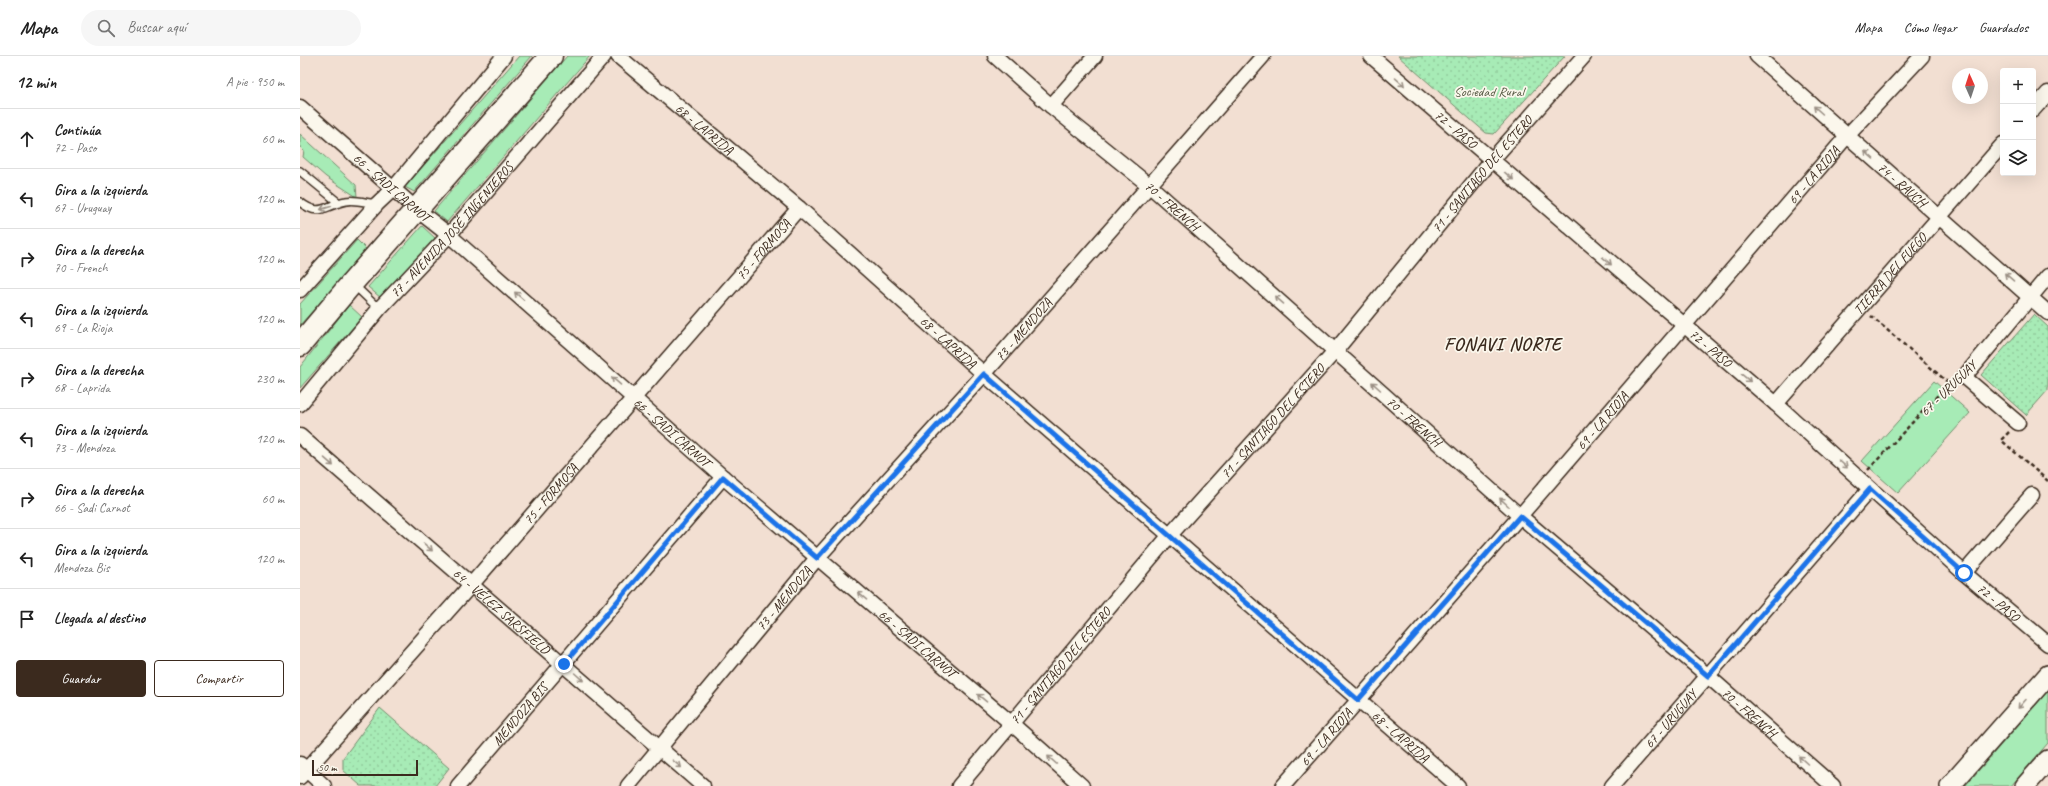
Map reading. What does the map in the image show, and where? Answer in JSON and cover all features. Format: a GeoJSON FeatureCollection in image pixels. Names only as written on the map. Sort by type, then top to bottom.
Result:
{"type":"FeatureCollection","features":[{"type":"Feature","properties":{"kind":"highway"},"geometry":{"type":"LineString","coordinates":[[300,345],[416,208],[551,56]]}},
{"type":"Feature","properties":{"kind":"main road"},"geometry":{"type":"LineString","coordinates":[[1950,786],[2048,675]]}},
{"type":"Feature","properties":{"kind":"main road"},"geometry":{"type":"LineString","coordinates":[[2025,786],[2048,760]]}},
{"type":"Feature","properties":{"kind":"street"},"geometry":{"type":"LineString","coordinates":[[300,290],[377,204],[394,188],[504,56]]}},
{"type":"Feature","properties":{"kind":"street","name":"77 - AVENIDA JOSÉ INGENIEROS"},"geometry":{"type":"LineString","coordinates":[[300,404],[379,308],[449,235],[604,56]]}},
{"type":"Feature","properties":{"kind":"street","name":"68 - LAPRIDA"},"geometry":{"type":"LineString","coordinates":[[618,56],[799,208],[984,374],[1458,786]]}},
{"type":"Feature","properties":{"kind":"street","name":"70 - FRENCH"},"geometry":{"type":"LineString","coordinates":[[995,56],[1050,106],[1150,186],[1336,350],[1520,516],[1708,676],[1833,786]]}},
{"type":"Feature","properties":{"kind":"street"},"geometry":{"type":"LineString","coordinates":[[1050,106],[1095,56]]}},
{"type":"Feature","properties":{"kind":"street","name":"73 - MENDOZA"},"geometry":{"type":"LineString","coordinates":[[628,786],[817,558],[984,374],[1263,56]]}},
{"type":"Feature","properties":{"kind":"street","name":"72 - PASO"},"geometry":{"type":"LineString","coordinates":[[1371,56],[1491,161],[1776,404],[1964,573],[2048,644]]}},
{"type":"Feature","properties":{"kind":"street","name":"71 - SANTIAGO DEL ESTERO"},"geometry":{"type":"LineString","coordinates":[[959,786],[1170,535],[1336,350],[1491,161],[1584,56]]}},
{"type":"Feature","properties":{"kind":"street","name":"74 - RAUCH"},"geometry":{"type":"LineString","coordinates":[[1757,56],[2048,313]]}},
{"type":"Feature","properties":{"kind":"street","name":"69 - LA RIOJA"},"geometry":{"type":"LineString","coordinates":[[1284,786],[1520,516],[1847,136],[1922,56]]}},
{"type":"Feature","properties":{"kind":"street"},"geometry":{"type":"LineString","coordinates":[[2036,107],[2048,93]]}},
{"type":"Feature","properties":{"kind":"street","name":"66 - SADI CARNOT"},"geometry":{"type":"LineString","coordinates":[[300,107],[449,235],[723,477],[1012,724],[1082,786]]}},
{"type":"Feature","properties":{"kind":"street","name":"TIERRA DEL FUEGO"},"geometry":{"type":"LineString","coordinates":[[1776,404],[2000,147]]}},
{"type":"Feature","properties":{"kind":"street","name":"75 - FORMOSA"},"geometry":{"type":"LineString","coordinates":[[302,770],[471,585],[799,208]]}},
{"type":"Feature","properties":{"kind":"street","name":"67 - URUGUAY"},"geometry":{"type":"LineString","coordinates":[[1964,377],[2048,276]]}},
{"type":"Feature","properties":{"kind":"street"},"geometry":{"type":"LineString","coordinates":[[1964,377],[2018,423]]}},
{"type":"Feature","properties":{"kind":"street","name":"64 - VÉLEZ SARSFIELD"},"geometry":{"type":"LineString","coordinates":[[300,436],[703,786]]}},
{"type":"Feature","properties":{"kind":"street","name":"MENDOZA BIS"},"geometry":{"type":"LineString","coordinates":[[458,786],[723,477]]}},
{"type":"Feature","properties":{"kind":"street","name":"67 - URUGUAY"},"geometry":{"type":"LineString","coordinates":[[1618,784],[1708,676],[1870,489]]}},
{"type":"Feature","properties":{"kind":"street"},"geometry":{"type":"LineString","coordinates":[[1964,573],[2032,495]]}},
{"type":"Feature","properties":{"kind":"street"},"geometry":{"type":"LineString","coordinates":[[302,770],[324,786]]}},
{"type":"Feature","properties":{"kind":"lane"},"geometry":{"type":"LineString","coordinates":[[300,170],[339,203]]}},
{"type":"Feature","properties":{"kind":"lane"},"geometry":{"type":"LineString","coordinates":[[300,202],[308,208],[319,210],[330,208],[339,203],[348,201],[377,204]]}},
{"type":"Feature","properties":{"kind":"lane"},"geometry":{"type":"LineString","coordinates":[[352,283],[379,308]]}},
{"type":"Feature","properties":{"kind":"path"},"geometry":{"type":"LineString","coordinates":[[1860,307],[1952,386]]}},
{"type":"Feature","properties":{"kind":"path","name":"67 - URUGUAY"},"geometry":{"type":"LineString","coordinates":[[1860,479],[1939,394],[1964,377]]}},
{"type":"Feature","properties":{"kind":"path"},"geometry":{"type":"LineString","coordinates":[[2018,423],[2002,440],[2048,481]]}},
{"type":"Feature","properties":{"kind":"green space"},"geometry":{"type":"Polygon","coordinates":[[[519,56],[532,56],[414,192],[405,187],[519,56]]]}},
{"type":"Feature","properties":{"kind":"green space"},"geometry":{"type":"Polygon","coordinates":[[[567,56],[590,56],[447,222],[434,211],[567,56]]]}},
{"type":"Feature","properties":{"kind":"green space","name":"Sociedad Rural"},"geometry":{"type":"Polygon","coordinates":[[[1398,56],[1565,56],[1494,134],[1486,133],[1398,56]]]}},
{"type":"Feature","properties":{"kind":"green space"},"geometry":{"type":"Polygon","coordinates":[[[300,134],[356,185],[357,197],[326,177],[303,157],[304,151],[300,147],[300,134]]]}},
{"type":"Feature","properties":{"kind":"green space"},"geometry":{"type":"Polygon","coordinates":[[[422,226],[435,238],[381,298],[368,287],[422,226]]]}},
{"type":"Feature","properties":{"kind":"green space"},"geometry":{"type":"Polygon","coordinates":[[[357,240],[367,250],[300,325],[300,304],[357,240]]]}},
{"type":"Feature","properties":{"kind":"green space"},"geometry":{"type":"Polygon","coordinates":[[[349,305],[362,317],[300,388],[300,367],[349,305]]]}},
{"type":"Feature","properties":{"kind":"green space"},"geometry":{"type":"Polygon","coordinates":[[[2034,314],[2048,327],[2048,390],[2026,415],[1981,375],[2034,314]]]}},
{"type":"Feature","properties":{"kind":"green space"},"geometry":{"type":"Polygon","coordinates":[[[1934,381],[1970,413],[1898,493],[1862,461],[1934,381]]]}},
{"type":"Feature","properties":{"kind":"green space"},"geometry":{"type":"Polygon","coordinates":[[[2048,691],[2048,743],[2011,786],[1965,786],[2048,691]]]}},
{"type":"Feature","properties":{"kind":"green space"},"geometry":{"type":"Polygon","coordinates":[[[380,708],[449,768],[435,786],[361,786],[343,770],[343,758],[380,708]]]}},
{"type":"Feature","properties":{"kind":"district","name":"FONAVI NORTE"},"geometry":{"type":"Point","coordinates":[1503,344]}},
{"type":"Feature","properties":{"kind":"route"},"geometry":{"type":"LineString","coordinates":[[564,664],[723,477],[817,558],[984,374],[1358,700],[1520,516],[1708,676],[1870,489],[1964,573]]}}]}
